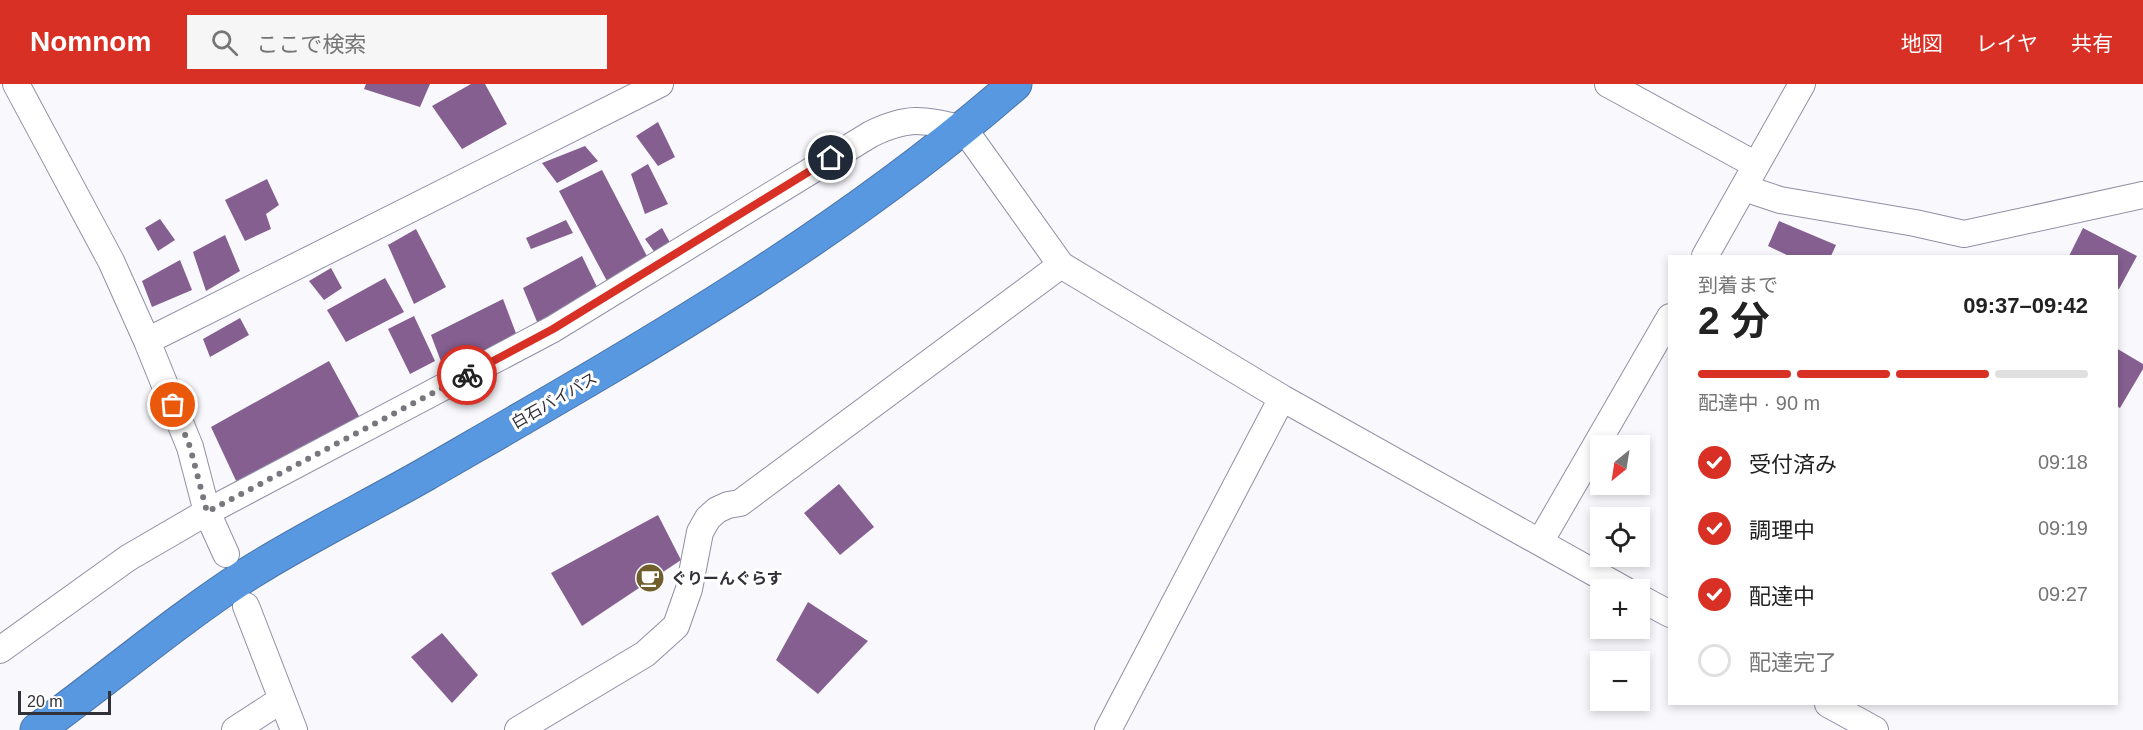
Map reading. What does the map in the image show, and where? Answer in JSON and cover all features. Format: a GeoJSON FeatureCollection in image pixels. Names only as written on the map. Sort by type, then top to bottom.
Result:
{"type":"FeatureCollection","features":[{"type":"Feature","properties":{"kind":"highway","name":"白石バイパス"},"geometry":{"type":"LineString","coordinates":[[37,730],[82,698],[165,632],[252,572],[674,330],[871,200],[964,129],[1015,84]]}},
{"type":"Feature","properties":{"kind":"highway","name":"白石バイパス"},"geometry":{"type":"LineString","coordinates":[[49,730],[82,698]]}},
{"type":"Feature","properties":{"kind":"street"},"geometry":{"type":"LineString","coordinates":[[16,84],[111,261],[147,341],[190,447],[207,512],[226,554]]}},
{"type":"Feature","properties":{"kind":"street"},"geometry":{"type":"LineString","coordinates":[[147,341],[660,84]]}},
{"type":"Feature","properties":{"kind":"street"},"geometry":{"type":"LineString","coordinates":[[1608,84],[1756,165]]}},
{"type":"Feature","properties":{"kind":"street"},"geometry":{"type":"LineString","coordinates":[[1706,255],[1802,84]]}},
{"type":"Feature","properties":{"kind":"street"},"geometry":{"type":"LineString","coordinates":[[0,650],[128,558],[207,512],[553,329],[871,134],[892,123],[916,120],[964,129],[1061,265],[1282,398],[1606,579]]}},
{"type":"Feature","properties":{"kind":"street"},"geometry":{"type":"LineString","coordinates":[[1744,188],[1780,200],[1915,223],[1964,234],[2143,195]]}},
{"type":"Feature","properties":{"kind":"street"},"geometry":{"type":"LineString","coordinates":[[518,730],[645,654],[676,626],[689,590],[700,532],[708,518],[717,510],[740,503],[1061,265]]}},
{"type":"Feature","properties":{"kind":"street"},"geometry":{"type":"LineString","coordinates":[[1540,542],[1668,320]]}},
{"type":"Feature","properties":{"kind":"street"},"geometry":{"type":"LineString","coordinates":[[1108,730],[1282,398]]}},
{"type":"Feature","properties":{"kind":"street"},"geometry":{"type":"LineString","coordinates":[[1650,603],[1668,613]]}},
{"type":"Feature","properties":{"kind":"street"},"geometry":{"type":"LineString","coordinates":[[246,606],[294,730]]}},
{"type":"Feature","properties":{"kind":"street"},"geometry":{"type":"LineString","coordinates":[[234,730],[281,700]]}},
{"type":"Feature","properties":{"kind":"street"},"geometry":{"type":"LineString","coordinates":[[1830,705],[1875,730]]}},
{"type":"Feature","properties":{"kind":"building"},"geometry":{"type":"Polygon","coordinates":[[[366,84],[430,84],[420,107],[364,89],[366,84]]]}},
{"type":"Feature","properties":{"kind":"building"},"geometry":{"type":"Polygon","coordinates":[[[471,84],[485,84],[507,124],[462,149],[432,106],[471,84]]]}},
{"type":"Feature","properties":{"kind":"building"},"geometry":{"type":"Polygon","coordinates":[[[658,122],[675,157],[658,166],[636,136],[658,122]]]}},
{"type":"Feature","properties":{"kind":"building"},"geometry":{"type":"Polygon","coordinates":[[[585,146],[598,161],[557,183],[542,163],[585,146]]]}},
{"type":"Feature","properties":{"kind":"building"},"geometry":{"type":"Polygon","coordinates":[[[648,164],[668,204],[645,214],[631,174],[648,164]]]}},
{"type":"Feature","properties":{"kind":"building"},"geometry":{"type":"Polygon","coordinates":[[[602,170],[649,260],[608,283],[559,191],[602,170]]]}},
{"type":"Feature","properties":{"kind":"building"},"geometry":{"type":"Polygon","coordinates":[[[267,179],[279,205],[266,214],[271,229],[245,241],[225,200],[267,179]]]}},
{"type":"Feature","properties":{"kind":"building"},"geometry":{"type":"Polygon","coordinates":[[[160,219],[175,240],[158,251],[145,228],[160,219]]]}},
{"type":"Feature","properties":{"kind":"building"},"geometry":{"type":"Polygon","coordinates":[[[566,220],[573,233],[531,249],[526,238],[566,220]]]}},
{"type":"Feature","properties":{"kind":"building"},"geometry":{"type":"Polygon","coordinates":[[[1779,221],[1836,245],[1831,255],[1787,255],[1768,246],[1779,221]]]}},
{"type":"Feature","properties":{"kind":"building"},"geometry":{"type":"Polygon","coordinates":[[[662,228],[673,248],[658,257],[645,239],[662,228]]]}},
{"type":"Feature","properties":{"kind":"building"},"geometry":{"type":"Polygon","coordinates":[[[2083,228],[2137,256],[2119,289],[2118,255],[2070,255],[2083,228]]]}},
{"type":"Feature","properties":{"kind":"building"},"geometry":{"type":"Polygon","coordinates":[[[416,229],[446,287],[414,304],[388,245],[416,229]]]}},
{"type":"Feature","properties":{"kind":"building"},"geometry":{"type":"Polygon","coordinates":[[[225,235],[240,271],[206,291],[193,252],[225,235]]]}},
{"type":"Feature","properties":{"kind":"building"},"geometry":{"type":"Polygon","coordinates":[[[582,256],[598,289],[538,324],[523,288],[582,256]]]}},
{"type":"Feature","properties":{"kind":"building"},"geometry":{"type":"Polygon","coordinates":[[[180,260],[192,290],[152,307],[142,281],[180,260]]]}},
{"type":"Feature","properties":{"kind":"building"},"geometry":{"type":"Polygon","coordinates":[[[331,268],[342,288],[324,300],[309,281],[331,268]]]}},
{"type":"Feature","properties":{"kind":"building"},"geometry":{"type":"Polygon","coordinates":[[[385,278],[404,312],[346,342],[327,310],[385,278]]]}},
{"type":"Feature","properties":{"kind":"building"},"geometry":{"type":"Polygon","coordinates":[[[503,299],[517,336],[445,372],[431,335],[503,299]]]}},
{"type":"Feature","properties":{"kind":"building"},"geometry":{"type":"Polygon","coordinates":[[[414,316],[435,361],[410,374],[388,329],[414,316]]]}},
{"type":"Feature","properties":{"kind":"building"},"geometry":{"type":"Polygon","coordinates":[[[240,318],[249,335],[210,357],[203,339],[240,318]]]}},
{"type":"Feature","properties":{"kind":"building"},"geometry":{"type":"Polygon","coordinates":[[[2118,349],[2143,364],[2143,369],[2120,408],[2118,407],[2118,349]]]}},
{"type":"Feature","properties":{"kind":"building"},"geometry":{"type":"Polygon","coordinates":[[[329,361],[360,418],[238,485],[211,427],[329,361]]]}},
{"type":"Feature","properties":{"kind":"building"},"geometry":{"type":"Polygon","coordinates":[[[839,484],[874,527],[840,555],[804,513],[839,484]]]}},
{"type":"Feature","properties":{"kind":"building"},"geometry":{"type":"Polygon","coordinates":[[[658,515],[681,560],[582,626],[551,573],[658,515]]]}},
{"type":"Feature","properties":{"kind":"building"},"geometry":{"type":"Polygon","coordinates":[[[808,602],[868,641],[818,694],[776,660],[808,602]]]}},
{"type":"Feature","properties":{"kind":"building"},"geometry":{"type":"Polygon","coordinates":[[[442,633],[478,675],[452,703],[411,657],[442,633]]]}},
{"type":"Feature","properties":{"kind":"way so far"},"geometry":{"type":"LineString","coordinates":[[173,405],[190,447],[207,512],[467,375]]}},
{"type":"Feature","properties":{"kind":"place","name":"ぐりーんぐらす"},"geometry":{"type":"Point","coordinates":[650,578]}},
{"type":"Feature","properties":{"kind":"route"},"geometry":{"type":"LineString","coordinates":[[467,375],[553,329],[831,158]]}}]}
